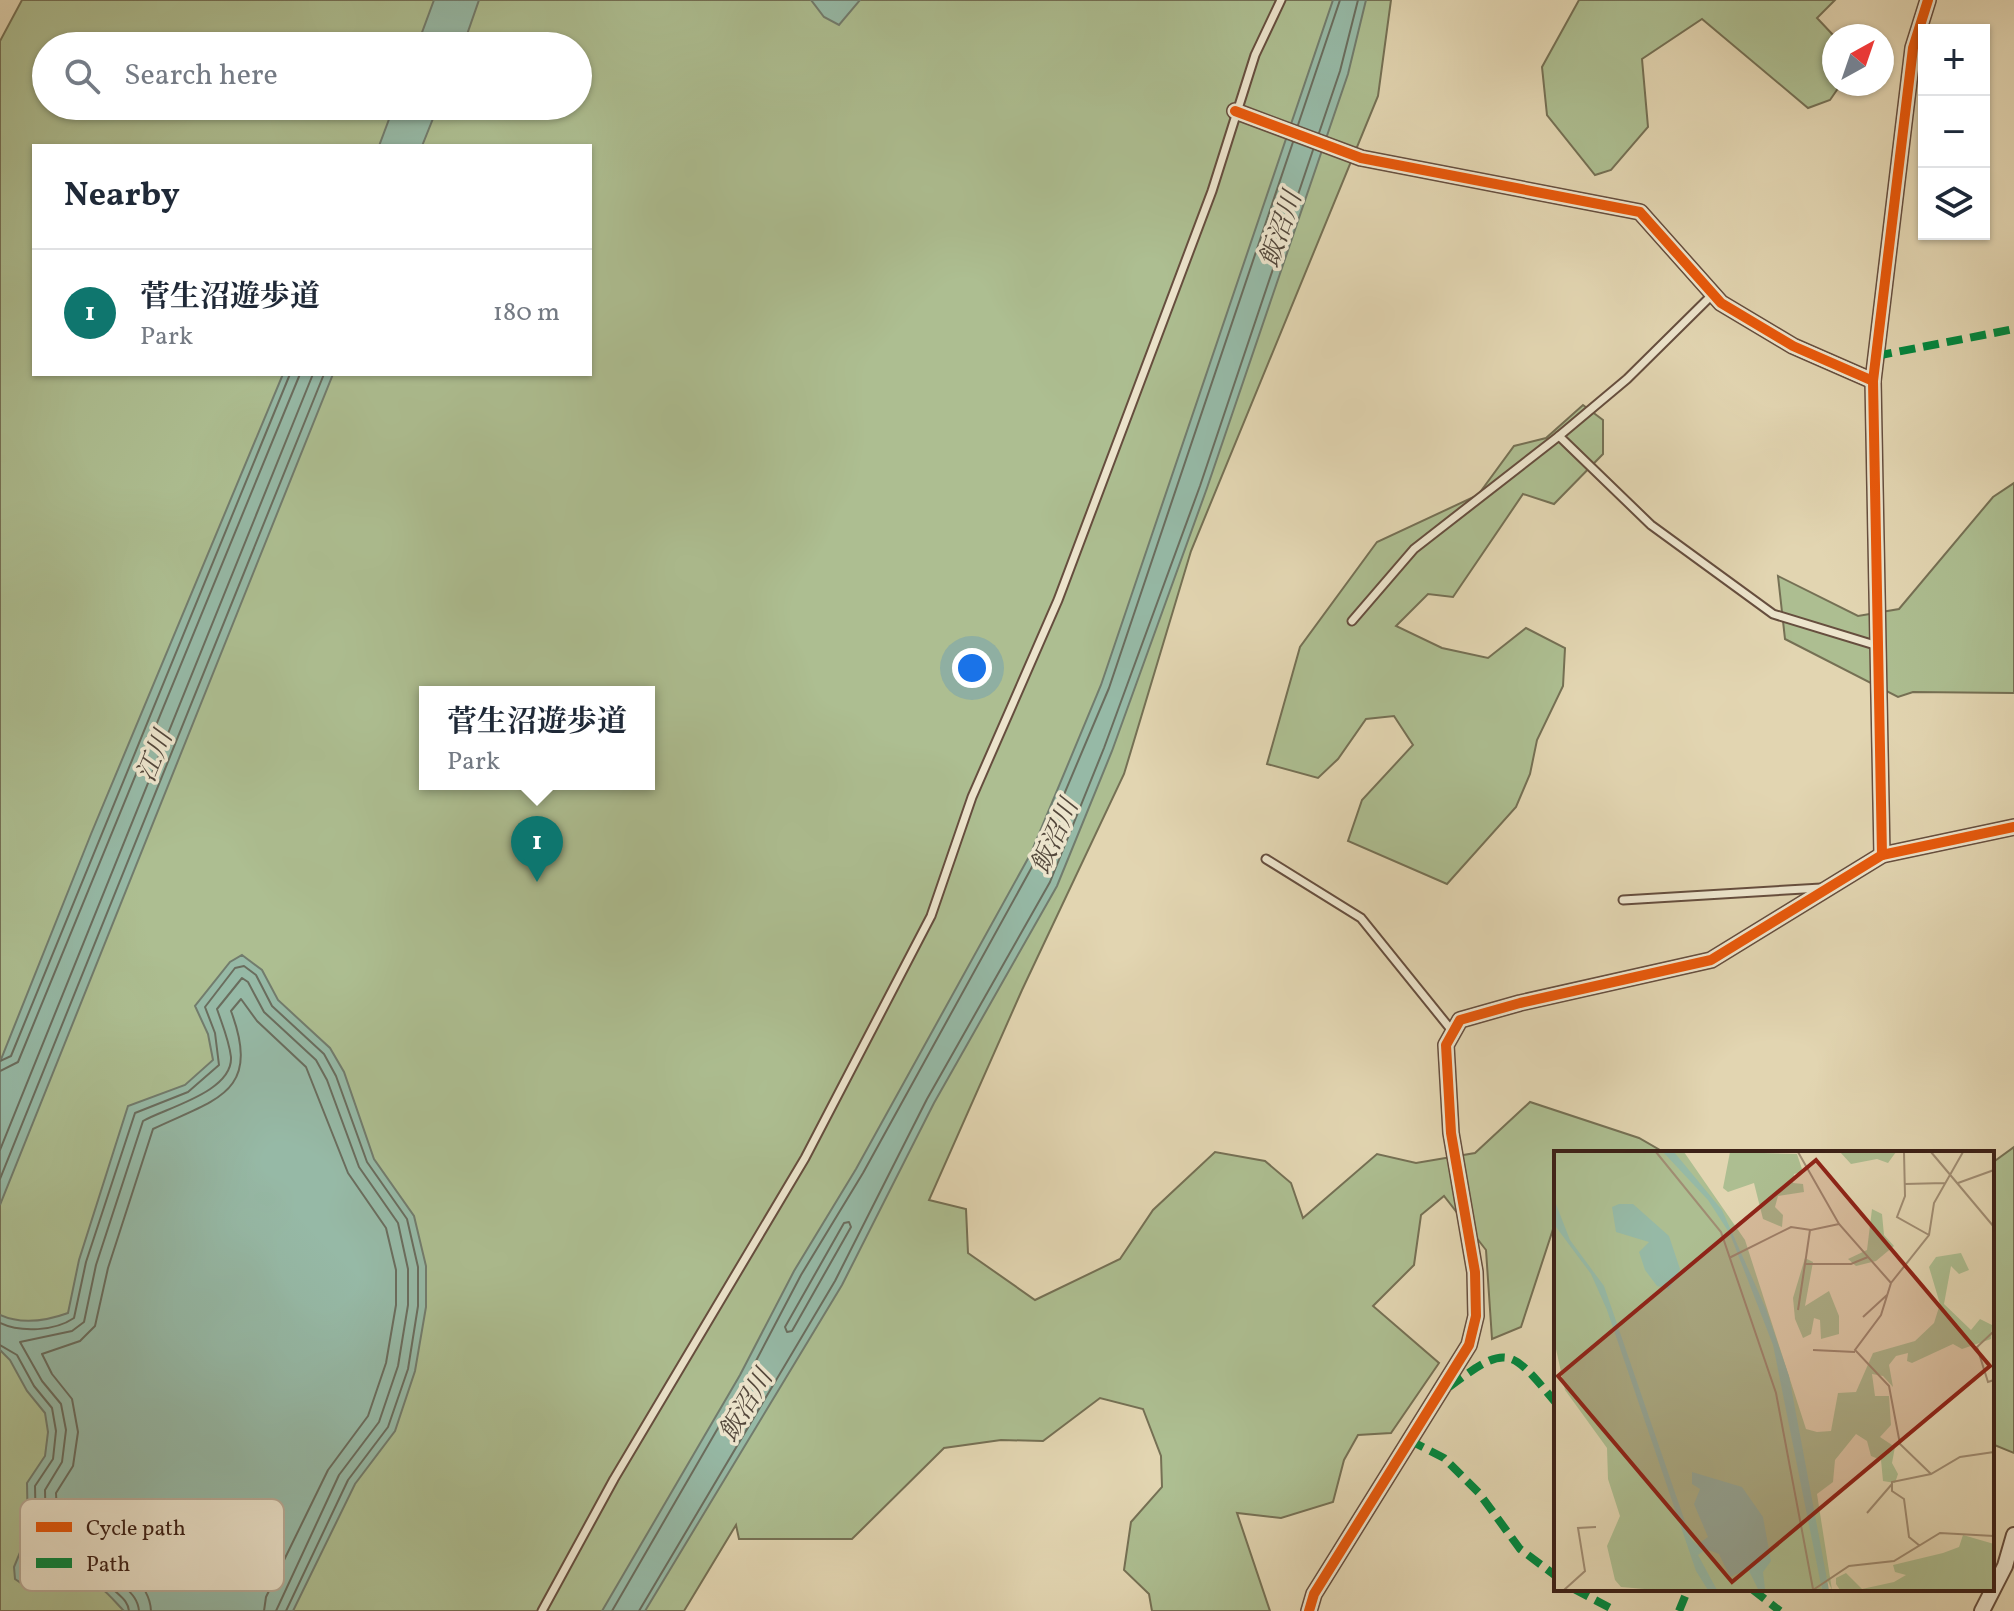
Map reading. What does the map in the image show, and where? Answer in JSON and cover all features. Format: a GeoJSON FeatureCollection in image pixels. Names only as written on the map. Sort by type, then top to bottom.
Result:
{"type":"FeatureCollection","features":[{"type":"Feature","properties":{"kind":"street"},"geometry":{"type":"LineString","coordinates":[[1882,855],[1873,381],[1913,48],[1928,0]]}},
{"type":"Feature","properties":{"kind":"street"},"geometry":{"type":"LineString","coordinates":[[1240,113],[1361,158],[1640,212],[1721,303],[1793,346],[1873,381]]}},
{"type":"Feature","properties":{"kind":"street"},"geometry":{"type":"LineString","coordinates":[[1309,1611],[1322,1581],[1469,1345],[1476,1316],[1475,1272],[1451,1133],[1446,1045],[1460,1020],[1520,1003],[1711,960],[1882,855],[2014,827]]}},
{"type":"Feature","properties":{"kind":"street"},"geometry":{"type":"LineString","coordinates":[[1994,1588],[2005,1566],[2014,1535]]}},
{"type":"Feature","properties":{"kind":"street"},"geometry":{"type":"LineString","coordinates":[[1982,1611],[1992,1591]]}},
{"type":"Feature","properties":{"kind":"lane"},"geometry":{"type":"LineString","coordinates":[[542,1611],[614,1479],[805,1158],[931,916],[972,797],[1085,527],[1281,0]]}},
{"type":"Feature","properties":{"kind":"lane"},"geometry":{"type":"LineString","coordinates":[[1352,621],[1414,549],[1627,379],[1713,294]]}},
{"type":"Feature","properties":{"kind":"lane"},"geometry":{"type":"LineString","coordinates":[[1559,436],[1651,525],[1773,614],[1878,646]]}},
{"type":"Feature","properties":{"kind":"lane"},"geometry":{"type":"LineString","coordinates":[[1266,859],[1361,918],[1453,1032]]}},
{"type":"Feature","properties":{"kind":"lane"},"geometry":{"type":"LineString","coordinates":[[1623,900],[1831,887]]}},
{"type":"Feature","properties":{"kind":"shaded area"},"geometry":{"type":"Polygon","coordinates":[[[22,0],[1391,0],[1378,96],[1191,551],[1124,774],[1022,990],[929,1200],[966,1209],[968,1253],[1035,1300],[1120,1259],[1153,1210],[1215,1152],[1265,1161],[1291,1183],[1303,1218],[1377,1154],[1416,1163],[1475,1153],[1530,1102],[1639,1138],[1662,1151],[1554,1151],[1554,1226],[1521,1327],[1492,1339],[1486,1250],[1444,1196],[1421,1215],[1414,1265],[1373,1306],[1439,1363],[1391,1433],[1358,1435],[1344,1460],[1333,1502],[1281,1518],[1237,1513],[1270,1611],[1152,1611],[1149,1594],[1124,1570],[1131,1522],[1162,1487],[1161,1456],[1143,1409],[1100,1398],[1043,1441],[1001,1440],[944,1448],[852,1539],[739,1539],[736,1525],[684,1611],[0,1611],[0,41],[22,0]]]}},
{"type":"Feature","properties":{"kind":"shaded area"},"geometry":{"type":"Polygon","coordinates":[[[1579,0],[1835,0],[1817,18],[1823,24],[1822,96],[1833,96],[1830,100],[1808,108],[1702,19],[1642,59],[1648,127],[1611,170],[1595,175],[1547,115],[1542,67],[1579,0]]]}},
{"type":"Feature","properties":{"kind":"shaded area"},"geometry":{"type":"Polygon","coordinates":[[[1583,405],[1603,420],[1603,454],[1554,504],[1523,494],[1453,597],[1428,594],[1396,626],[1442,648],[1488,658],[1526,628],[1565,648],[1563,686],[1537,740],[1530,774],[1516,807],[1447,884],[1348,841],[1362,800],[1413,745],[1394,716],[1366,719],[1338,759],[1318,778],[1267,764],[1300,647],[1377,542],[1478,495],[1514,446],[1546,438],[1583,405]]]}},
{"type":"Feature","properties":{"kind":"shaded area"},"geometry":{"type":"Polygon","coordinates":[[[2014,483],[2014,693],[1913,692],[1898,697],[1785,639],[1778,576],[1858,616],[1899,609],[1993,497],[2014,483]]]}},
{"type":"Feature","properties":{"kind":"shaded area"},"geometry":{"type":"Polygon","coordinates":[[[2014,1147],[2014,1453],[1994,1445],[1994,1162],[2014,1147]]]}},
{"type":"Feature","properties":{"kind":"water"},"geometry":{"type":"Polygon","coordinates":[[[434,0],[479,0],[468,32],[422,32],[434,0]]]}},
{"type":"Feature","properties":{"kind":"water"},"geometry":{"type":"Polygon","coordinates":[[[811,0],[860,0],[839,25],[824,17],[811,0]]]}},
{"type":"Feature","properties":{"kind":"water","name":"飯沼川"},"geometry":{"type":"Polygon","coordinates":[[[1333,0],[1366,0],[1348,74],[1207,488],[1112,751],[1057,886],[934,1103],[842,1285],[645,1611],[602,1611],[740,1375],[794,1271],[856,1169],[1031,853],[1101,685],[1333,0]]]}},
{"type":"Feature","properties":{"kind":"water"},"geometry":{"type":"Polygon","coordinates":[[[389,120],[432,120],[423,144],[380,144],[389,120]]]}},
{"type":"Feature","properties":{"kind":"water","name":"江川"},"geometry":{"type":"Polygon","coordinates":[[[282,376],[332,376],[0,1205],[0,1062],[91,834],[282,376]]]}},
{"type":"Feature","properties":{"kind":"water"},"geometry":{"type":"Polygon","coordinates":[[[242,955],[262,970],[278,1000],[330,1048],[344,1072],[374,1159],[414,1216],[426,1266],[426,1307],[415,1371],[395,1431],[355,1484],[293,1611],[124,1611],[105,1591],[284,1591],[284,1499],[27,1499],[27,1483],[45,1456],[48,1432],[45,1413],[0,1350],[0,1315],[34,1321],[68,1313],[79,1260],[128,1106],[185,1085],[213,1060],[208,1034],[195,1006],[230,962],[242,955]]]}},
{"type":"Feature","properties":{"kind":"water"},"geometry":{"type":"Polygon","coordinates":[[[20,1552],[20,1582],[15,1579],[14,1567],[20,1552]]]}},
{"type":"Feature","properties":{"kind":"marked path"},"geometry":{"type":"LineString","coordinates":[[1876,356],[2014,329]]}},
{"type":"Feature","properties":{"kind":"marked path"},"geometry":{"type":"LineString","coordinates":[[1449,1387],[1484,1363],[1507,1358],[1528,1371],[1554,1401]]}},
{"type":"Feature","properties":{"kind":"marked path"},"geometry":{"type":"LineString","coordinates":[[1409,1440],[1444,1458],[1479,1493],[1520,1549],[1554,1574]]}},
{"type":"Feature","properties":{"kind":"marked path"},"geometry":{"type":"LineString","coordinates":[[1578,1591],[1616,1611]]}},
{"type":"Feature","properties":{"kind":"marked path"},"geometry":{"type":"LineString","coordinates":[[1679,1611],[1687,1591]]}},
{"type":"Feature","properties":{"kind":"marked path"},"geometry":{"type":"LineString","coordinates":[[1755,1591],[1780,1611]]}},
{"type":"Feature","properties":{"kind":"cycle path"},"geometry":{"type":"LineString","coordinates":[[1882,855],[1873,381],[1913,48],[1928,0]]}},
{"type":"Feature","properties":{"kind":"cycle path"},"geometry":{"type":"LineString","coordinates":[[1235,111],[1361,158],[1640,212],[1721,303],[1793,346],[1873,381]]}},
{"type":"Feature","properties":{"kind":"cycle path"},"geometry":{"type":"LineString","coordinates":[[1309,1611],[1314,1594],[1469,1345],[1476,1316],[1475,1272],[1451,1133],[1446,1045],[1460,1020],[1520,1003],[1711,960],[1882,855],[2014,827]]}},
{"type":"Feature","properties":{"kind":"place","name":"菅生沼遊歩道"},"geometry":{"type":"Point","coordinates":[537,882]}}]}
